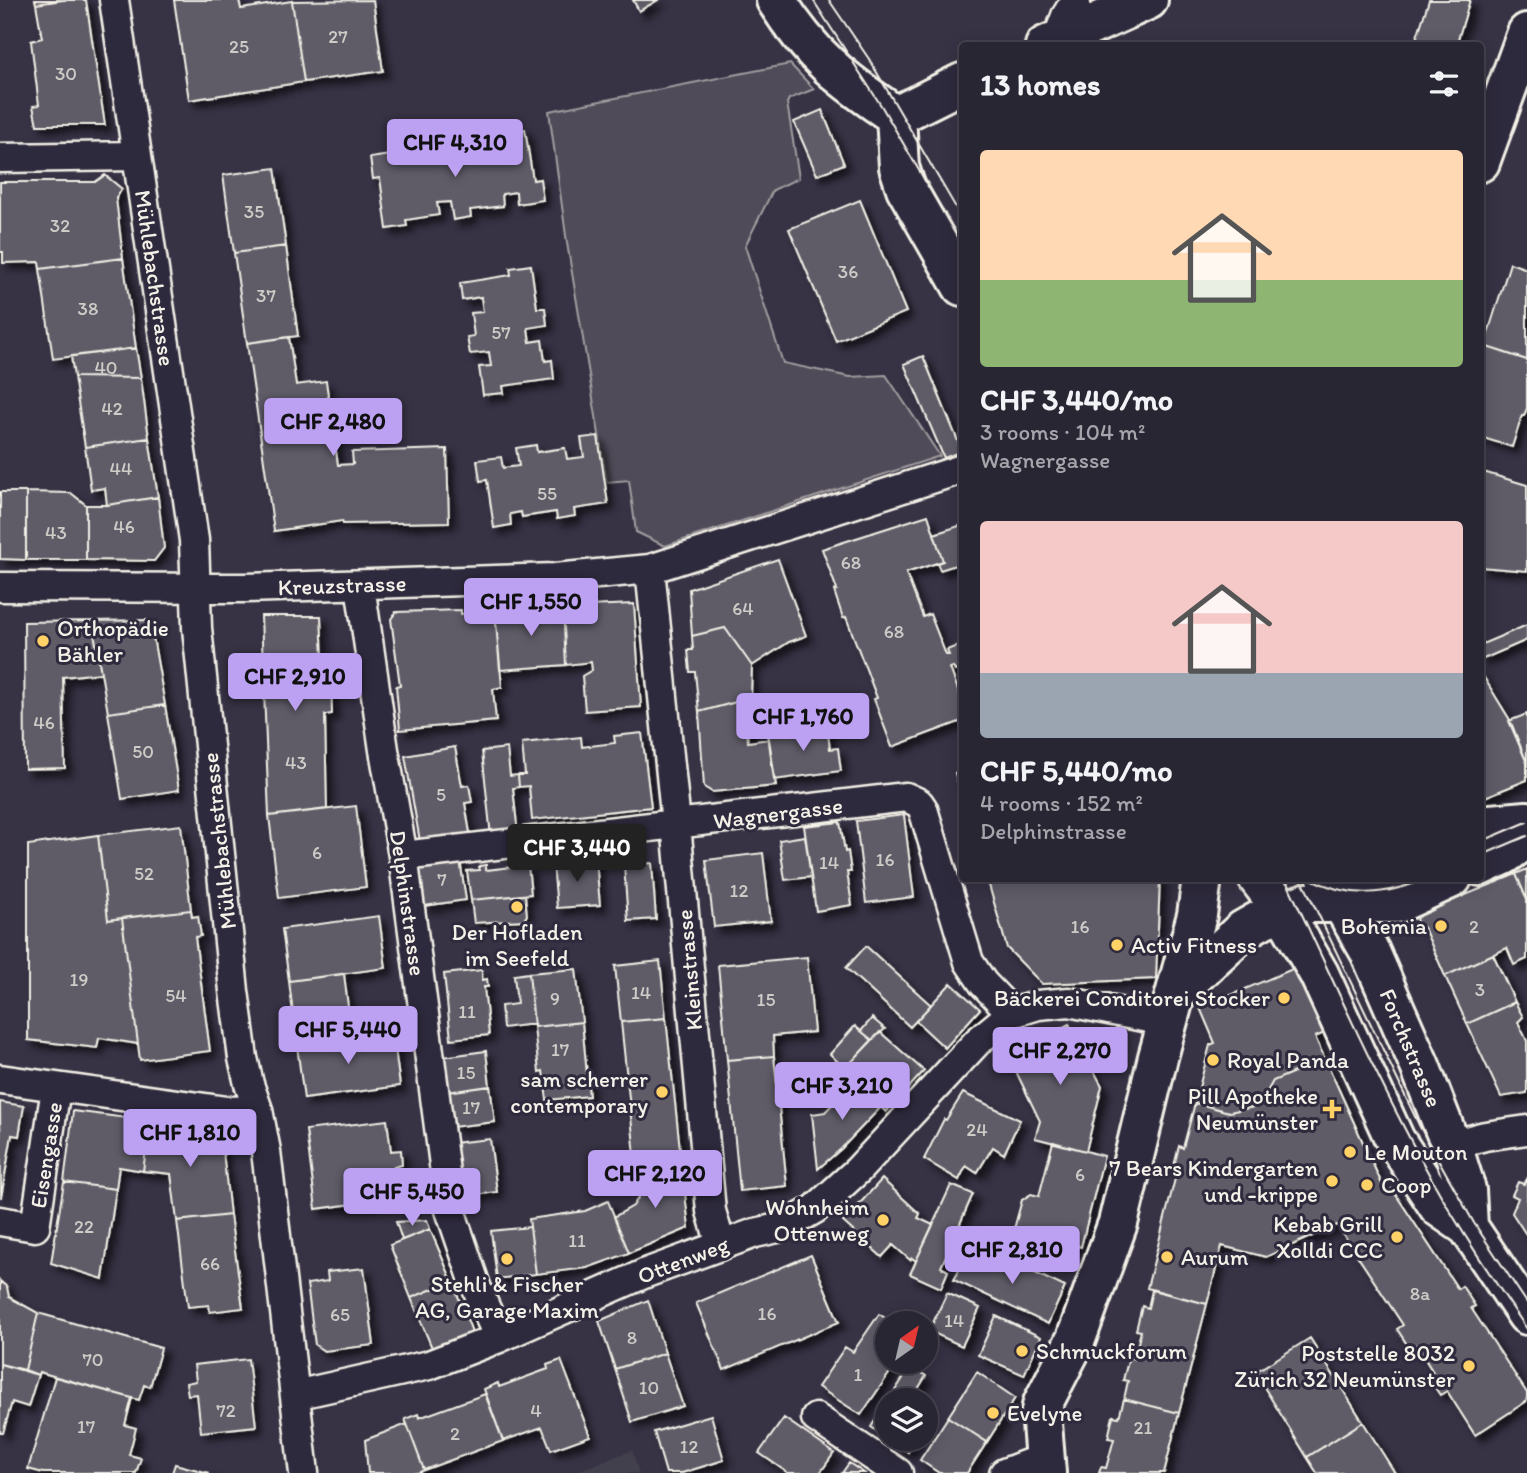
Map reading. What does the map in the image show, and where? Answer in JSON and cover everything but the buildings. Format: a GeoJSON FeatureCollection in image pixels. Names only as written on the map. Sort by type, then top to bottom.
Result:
{"type":"FeatureCollection","features":[{"type":"Feature","properties":{"kind":"main road"},"geometry":{"type":"LineString","coordinates":[[776,0],[792,25],[826,65],[848,84],[896,116]]}},
{"type":"Feature","properties":{"kind":"main road"},"geometry":{"type":"LineString","coordinates":[[1053,42],[1149,0]]}},
{"type":"Feature","properties":{"kind":"main road"},"geometry":{"type":"LineString","coordinates":[[1484,151],[1527,33]]}},
{"type":"Feature","properties":{"kind":"main road"},"geometry":{"type":"LineString","coordinates":[[896,116],[959,84]]}},
{"type":"Feature","properties":{"kind":"main road"},"geometry":{"type":"LineString","coordinates":[[896,116],[899,167],[906,188],[959,281]]}},
{"type":"Feature","properties":{"kind":"main road"},"geometry":{"type":"LineString","coordinates":[[1484,826],[1527,821]]}},
{"type":"Feature","properties":{"kind":"main road"},"geometry":{"type":"LineString","coordinates":[[1484,864],[1504,855],[1527,838]]}},
{"type":"Feature","properties":{"kind":"main road"},"geometry":{"type":"LineString","coordinates":[[1046,1465],[1042,1403],[1076,1339],[1118,1223],[1197,915],[1201,882]]}},
{"type":"Feature","properties":{"kind":"main road"},"geometry":{"type":"LineString","coordinates":[[1271,882],[1312,895],[1398,903],[1443,882]]}},
{"type":"Feature","properties":{"kind":"main road"},"geometry":{"type":"LineString","coordinates":[[1172,1007],[1243,930],[1312,895]]}},
{"type":"Feature","properties":{"kind":"main road"},"geometry":{"type":"LineString","coordinates":[[1312,895],[1319,974],[1395,1140],[1440,1207],[1468,1227],[1527,1315]]}},
{"type":"Feature","properties":{"kind":"main road","name":"Forchstrasse"},"geometry":{"type":"LineString","coordinates":[[1312,895],[1379,973],[1451,1145],[1466,1190],[1468,1227]]}},
{"type":"Feature","properties":{"kind":"street","name":"Mühlebachstrasse"},"geometry":{"type":"LineString","coordinates":[[114,0],[194,540],[197,628],[234,991],[243,1058],[266,1151],[304,1473]]}},
{"type":"Feature","properties":{"kind":"street"},"geometry":{"type":"LineString","coordinates":[[1052,42],[1076,0]]}},
{"type":"Feature","properties":{"kind":"street"},"geometry":{"type":"LineString","coordinates":[[0,158],[137,156]]}},
{"type":"Feature","properties":{"kind":"street","name":"Kreuzstrasse"},"geometry":{"type":"LineString","coordinates":[[0,586],[245,588],[360,585],[555,578],[650,569],[959,469]]}},
{"type":"Feature","properties":{"kind":"street","name":"Kleinstrasse"},"geometry":{"type":"LineString","coordinates":[[650,569],[711,1210],[721,1245]]}},
{"type":"Feature","properties":{"kind":"street","name":"Delphinstrasse"},"geometry":{"type":"LineString","coordinates":[[360,585],[384,750],[403,856],[450,1210],[477,1289],[499,1338]]}},
{"type":"Feature","properties":{"kind":"street","name":"Wagnergasse"},"geometry":{"type":"LineString","coordinates":[[403,856],[898,798],[914,800],[923,809],[969,962],[983,983],[1012,1013]]}},
{"type":"Feature","properties":{"kind":"street","name":"Ottenweg"},"geometry":{"type":"LineString","coordinates":[[295,1395],[429,1366],[646,1273],[755,1233],[778,1228],[815,1209],[858,1171],[978,1041],[1012,1013],[1038,1005],[1079,1003],[1172,1007]]}},
{"type":"Feature","properties":{"kind":"street"},"geometry":{"type":"LineString","coordinates":[[0,1079],[227,1111],[258,1110]]}},
{"type":"Feature","properties":{"kind":"street","name":"Eisengasse"},"geometry":{"type":"LineString","coordinates":[[0,1221],[35,1227],[56,1088]]}},
{"type":"Feature","properties":{"kind":"street"},"geometry":{"type":"LineString","coordinates":[[1451,1145],[1485,1136],[1527,1130]]}},
{"type":"Feature","properties":{"kind":"street"},"geometry":{"type":"LineString","coordinates":[[816,1418],[898,1473]]}},
{"type":"Feature","properties":{"kind":"street"},"geometry":{"type":"LineString","coordinates":[[1004,1473],[1046,1465]]}},
{"type":"Feature","properties":{"kind":"shaded area"},"geometry":{"type":"Polygon","coordinates":[[[790,64],[814,89],[789,99],[787,103],[799,178],[773,190],[745,246],[783,363],[850,377],[886,375],[940,456],[665,546],[636,532],[629,480],[607,482],[567,243],[549,111],[790,64]]]}},
{"type":"Feature","properties":{"kind":"shaded area"},"geometry":{"type":"Polygon","coordinates":[[[632,1450],[639,1473],[572,1473],[632,1450]]]}},
{"type":"Feature","properties":{"kind":"tram line"},"geometry":{"type":"LineString","coordinates":[[813,0],[882,107],[959,239]]}},
{"type":"Feature","properties":{"kind":"tram line"},"geometry":{"type":"LineString","coordinates":[[829,0],[869,59],[959,213]]}},
{"type":"Feature","properties":{"kind":"tram line"},"geometry":{"type":"LineString","coordinates":[[1484,840],[1527,822]]}},
{"type":"Feature","properties":{"kind":"tram line"},"geometry":{"type":"LineString","coordinates":[[1484,854],[1527,836]]}},
{"type":"Feature","properties":{"kind":"tram line"},"geometry":{"type":"LineString","coordinates":[[1287,882],[1410,1140],[1464,1235],[1527,1329]]}},
{"type":"Feature","properties":{"kind":"tram line"},"geometry":{"type":"LineString","coordinates":[[1303,882],[1420,1127],[1474,1223],[1527,1303]]}},
{"type":"Feature","properties":{"kind":"tram line"},"geometry":{"type":"LineString","coordinates":[[1318,882],[1339,889],[1368,893],[1397,889],[1417,882]]}},
{"type":"Feature","properties":{"kind":"place","name":"Orthopädie Bähler"},"geometry":{"type":"Point","coordinates":[43,641]}},
{"type":"Feature","properties":{"kind":"place","name":"Der Hofladen im Seefeld"},"geometry":{"type":"Point","coordinates":[517,907]}},
{"type":"Feature","properties":{"kind":"place","name":"Bohemia"},"geometry":{"type":"Point","coordinates":[1441,926]}},
{"type":"Feature","properties":{"kind":"place","name":"Activ Fitness"},"geometry":{"type":"Point","coordinates":[1117,945]}},
{"type":"Feature","properties":{"kind":"place","name":"Bäckerei Conditorei Stocker"},"geometry":{"type":"Point","coordinates":[1284,998]}},
{"type":"Feature","properties":{"kind":"place","name":"Royal Panda"},"geometry":{"type":"Point","coordinates":[1213,1060]}},
{"type":"Feature","properties":{"kind":"place","name":"sam scherrer contemporary"},"geometry":{"type":"Point","coordinates":[662,1092]}},
{"type":"Feature","properties":{"kind":"place","name":"Pill Apotheke Neumünster"},"geometry":{"type":"Point","coordinates":[1332,1109]}},
{"type":"Feature","properties":{"kind":"place","name":"Le Mouton"},"geometry":{"type":"Point","coordinates":[1350,1152]}},
{"type":"Feature","properties":{"kind":"place","name":"7 Bears Kindergarten und -krippe"},"geometry":{"type":"Point","coordinates":[1332,1181]}},
{"type":"Feature","properties":{"kind":"place","name":"Coop"},"geometry":{"type":"Point","coordinates":[1367,1185]}},
{"type":"Feature","properties":{"kind":"place","name":"Wohnheim Ottenweg"},"geometry":{"type":"Point","coordinates":[883,1220]}},
{"type":"Feature","properties":{"kind":"place","name":"Kebab Grill Xolldi CCC"},"geometry":{"type":"Point","coordinates":[1397,1237]}},
{"type":"Feature","properties":{"kind":"place","name":"Aurum"},"geometry":{"type":"Point","coordinates":[1167,1257]}},
{"type":"Feature","properties":{"kind":"place","name":"Stehli & Fischer AG, Garage Maxim"},"geometry":{"type":"Point","coordinates":[507,1259]}},
{"type":"Feature","properties":{"kind":"place","name":"Schmuckforum"},"geometry":{"type":"Point","coordinates":[1022,1351]}},
{"type":"Feature","properties":{"kind":"place","name":"Poststelle 8032 Zürich 32 Neumünster"},"geometry":{"type":"Point","coordinates":[1469,1366]}},
{"type":"Feature","properties":{"kind":"place","name":"Evelyne"},"geometry":{"type":"Point","coordinates":[993,1413]}}]}
